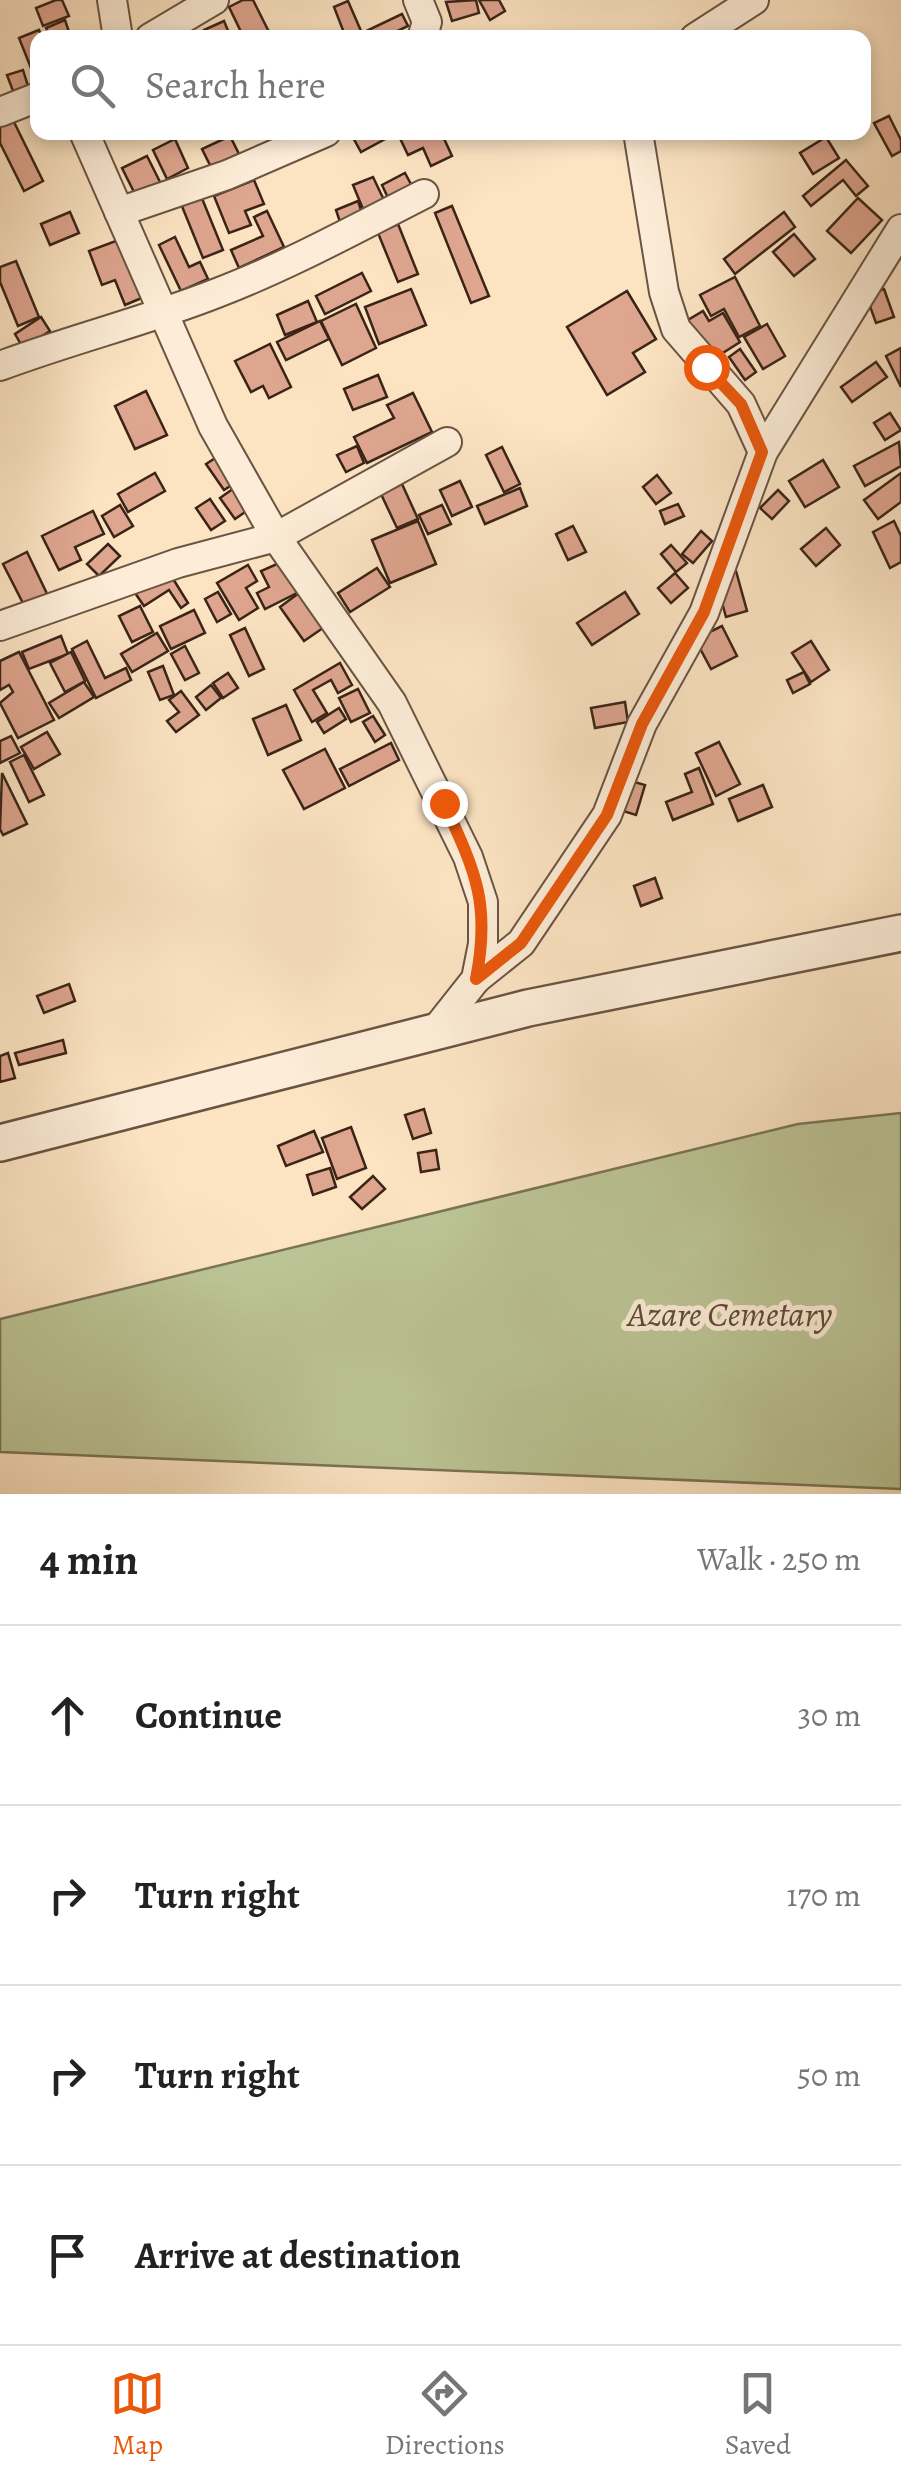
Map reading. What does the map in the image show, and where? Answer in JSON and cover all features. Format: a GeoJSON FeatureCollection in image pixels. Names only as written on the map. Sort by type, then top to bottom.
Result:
{"type":"FeatureCollection","features":[{"type":"Feature","properties":{"kind":"street"},"geometry":{"type":"LineString","coordinates":[[112,0],[117,30]]}},
{"type":"Feature","properties":{"kind":"street"},"geometry":{"type":"LineString","coordinates":[[163,30],[214,0]]}},
{"type":"Feature","properties":{"kind":"street"},"geometry":{"type":"LineString","coordinates":[[418,0],[426,22],[424,30]]}},
{"type":"Feature","properties":{"kind":"street"},"geometry":{"type":"LineString","coordinates":[[707,30],[754,0]]}},
{"type":"Feature","properties":{"kind":"street"},"geometry":{"type":"LineString","coordinates":[[0,112],[30,100]]}},
{"type":"Feature","properties":{"kind":"street"},"geometry":{"type":"LineString","coordinates":[[88,140],[213,426],[276,537],[392,703],[452,821],[483,902],[476,979]]}},
{"type":"Feature","properties":{"kind":"street"},"geometry":{"type":"LineString","coordinates":[[119,212],[227,175],[308,140]]}},
{"type":"Feature","properties":{"kind":"street"},"geometry":{"type":"LineString","coordinates":[[639,140],[664,292],[676,329],[741,404],[762,452]]}},
{"type":"Feature","properties":{"kind":"street"},"geometry":{"type":"LineString","coordinates":[[0,366],[84,334],[162,314],[224,291],[424,194]]}},
{"type":"Feature","properties":{"kind":"street"},"geometry":{"type":"LineString","coordinates":[[434,1032],[476,979],[521,943],[607,815],[642,724],[704,612],[762,452],[901,229]]}},
{"type":"Feature","properties":{"kind":"street"},"geometry":{"type":"LineString","coordinates":[[0,626],[178,563],[276,537],[447,442]]}},
{"type":"Feature","properties":{"kind":"street"},"geometry":{"type":"LineString","coordinates":[[0,1143],[528,1008],[901,933]]}},
{"type":"Feature","properties":{"kind":"green space","name":"Azare Cemetary"},"geometry":{"type":"Polygon","coordinates":[[[901,1113],[901,1489],[0,1452],[0,1319],[798,1124],[901,1113]]]}},
{"type":"Feature","properties":{"kind":"building"},"geometry":{"type":"Polygon","coordinates":[[[62,0],[69,16],[43,26],[36,8],[62,0]]]}},
{"type":"Feature","properties":{"kind":"building"},"geometry":{"type":"Polygon","coordinates":[[[253,0],[268,30],[240,30],[229,7],[253,0]]]}},
{"type":"Feature","properties":{"kind":"building"},"geometry":{"type":"Polygon","coordinates":[[[476,0],[479,13],[452,21],[446,2],[476,0]]]}},
{"type":"Feature","properties":{"kind":"building"},"geometry":{"type":"Polygon","coordinates":[[[479,0],[499,0],[505,11],[490,20],[479,0]]]}},
{"type":"Feature","properties":{"kind":"building"},"geometry":{"type":"Polygon","coordinates":[[[348,1],[361,30],[343,30],[334,7],[348,1]]]}},
{"type":"Feature","properties":{"kind":"building"},"geometry":{"type":"Polygon","coordinates":[[[402,14],[408,26],[400,30],[368,30],[402,14]]]}},
{"type":"Feature","properties":{"kind":"building"},"geometry":{"type":"Polygon","coordinates":[[[65,20],[68,30],[47,30],[65,20]]]}},
{"type":"Feature","properties":{"kind":"building"},"geometry":{"type":"Polygon","coordinates":[[[224,21],[228,30],[204,30],[224,21]]]}},
{"type":"Feature","properties":{"kind":"building"},"geometry":{"type":"Polygon","coordinates":[[[30,34],[30,66],[19,38],[30,34]]]}},
{"type":"Feature","properties":{"kind":"building"},"geometry":{"type":"Polygon","coordinates":[[[23,70],[28,86],[13,91],[7,75],[23,70]]]}},
{"type":"Feature","properties":{"kind":"building"},"geometry":{"type":"Polygon","coordinates":[[[889,116],[901,140],[901,151],[892,156],[874,123],[889,116]]]}},
{"type":"Feature","properties":{"kind":"building"},"geometry":{"type":"Polygon","coordinates":[[[12,118],[43,181],[24,191],[0,143],[0,124],[12,118]]]}},
{"type":"Feature","properties":{"kind":"building"},"geometry":{"type":"Polygon","coordinates":[[[175,140],[188,168],[167,179],[153,150],[175,140]]]}},
{"type":"Feature","properties":{"kind":"building"},"geometry":{"type":"Polygon","coordinates":[[[221,140],[232,140],[239,154],[211,167],[202,149],[221,140]]]}},
{"type":"Feature","properties":{"kind":"building"},"geometry":{"type":"Polygon","coordinates":[[[354,140],[383,140],[361,152],[354,140]]]}},
{"type":"Feature","properties":{"kind":"building"},"geometry":{"type":"Polygon","coordinates":[[[401,140],[445,140],[452,156],[431,166],[423,148],[408,155],[401,140]]]}},
{"type":"Feature","properties":{"kind":"building"},"geometry":{"type":"Polygon","coordinates":[[[828,140],[839,158],[813,174],[800,153],[828,140]]]}},
{"type":"Feature","properties":{"kind":"building"},"geometry":{"type":"Polygon","coordinates":[[[147,156],[161,184],[136,196],[122,168],[147,156]]]}},
{"type":"Feature","properties":{"kind":"building"},"geometry":{"type":"Polygon","coordinates":[[[846,160],[868,186],[856,196],[843,180],[811,206],[803,196],[846,160]]]}},
{"type":"Feature","properties":{"kind":"building"},"geometry":{"type":"Polygon","coordinates":[[[405,173],[413,188],[389,200],[382,185],[405,173]]]}},
{"type":"Feature","properties":{"kind":"building"},"geometry":{"type":"Polygon","coordinates":[[[373,177],[384,200],[363,209],[353,185],[373,177]]]}},
{"type":"Feature","properties":{"kind":"building"},"geometry":{"type":"Polygon","coordinates":[[[254,180],[264,204],[245,211],[251,225],[229,233],[214,196],[254,180]]]}},
{"type":"Feature","properties":{"kind":"building"},"geometry":{"type":"Polygon","coordinates":[[[199,191],[223,250],[203,258],[179,199],[199,191]]]}},
{"type":"Feature","properties":{"kind":"building"},"geometry":{"type":"Polygon","coordinates":[[[858,198],[882,220],[851,253],[827,231],[858,198]]]}},
{"type":"Feature","properties":{"kind":"building"},"geometry":{"type":"Polygon","coordinates":[[[358,201],[362,213],[340,222],[336,210],[358,201]]]}},
{"type":"Feature","properties":{"kind":"building"},"geometry":{"type":"Polygon","coordinates":[[[452,206],[489,296],[471,303],[435,213],[452,206]]]}},
{"type":"Feature","properties":{"kind":"building"},"geometry":{"type":"Polygon","coordinates":[[[267,211],[284,247],[239,268],[231,250],[263,236],[254,217],[267,211]]]}},
{"type":"Feature","properties":{"kind":"building"},"geometry":{"type":"Polygon","coordinates":[[[70,212],[79,233],[50,245],[41,224],[70,212]]]}},
{"type":"Feature","properties":{"kind":"building"},"geometry":{"type":"Polygon","coordinates":[[[784,212],[795,227],[735,274],[724,259],[784,212]]]}},
{"type":"Feature","properties":{"kind":"building"},"geometry":{"type":"Polygon","coordinates":[[[398,224],[418,274],[398,282],[378,233],[398,224]]]}},
{"type":"Feature","properties":{"kind":"building"},"geometry":{"type":"Polygon","coordinates":[[[794,234],[815,259],[794,276],[773,252],[794,234]]]}},
{"type":"Feature","properties":{"kind":"building"},"geometry":{"type":"Polygon","coordinates":[[[175,237],[189,267],[200,262],[208,279],[181,291],[159,245],[175,237]]]}},
{"type":"Feature","properties":{"kind":"building"},"geometry":{"type":"Polygon","coordinates":[[[121,239],[144,297],[125,305],[115,280],[102,285],[89,251],[121,239]]]}},
{"type":"Feature","properties":{"kind":"building"},"geometry":{"type":"Polygon","coordinates":[[[16,261],[39,317],[18,326],[0,282],[0,267],[16,261]]]}},
{"type":"Feature","properties":{"kind":"building"},"geometry":{"type":"Polygon","coordinates":[[[362,273],[371,291],[325,314],[316,296],[362,273]]]}},
{"type":"Feature","properties":{"kind":"building"},"geometry":{"type":"Polygon","coordinates":[[[735,277],[760,326],[739,337],[724,309],[711,316],[700,295],[735,277]]]}},
{"type":"Feature","properties":{"kind":"building"},"geometry":{"type":"Polygon","coordinates":[[[411,289],[426,325],[379,344],[365,307],[411,289]]]}},
{"type":"Feature","properties":{"kind":"building"},"geometry":{"type":"Polygon","coordinates":[[[884,289],[894,317],[876,323],[866,295],[884,289]]]}},
{"type":"Feature","properties":{"kind":"building"},"geometry":{"type":"Polygon","coordinates":[[[627,291],[656,339],[633,353],[645,372],[607,395],[567,327],[627,291]]]}},
{"type":"Feature","properties":{"kind":"building"},"geometry":{"type":"Polygon","coordinates":[[[308,301],[317,322],[285,335],[277,315],[308,301]]]}},
{"type":"Feature","properties":{"kind":"building"},"geometry":{"type":"Polygon","coordinates":[[[356,304],[376,348],[342,365],[321,321],[356,304]]]}},
{"type":"Feature","properties":{"kind":"building"},"geometry":{"type":"Polygon","coordinates":[[[703,311],[709,321],[723,313],[740,342],[707,363],[683,323],[703,311]]]}},
{"type":"Feature","properties":{"kind":"building"},"geometry":{"type":"Polygon","coordinates":[[[41,317],[50,331],[23,348],[15,334],[41,317]]]}},
{"type":"Feature","properties":{"kind":"building"},"geometry":{"type":"Polygon","coordinates":[[[320,321],[329,339],[286,360],[277,342],[320,321]]]}},
{"type":"Feature","properties":{"kind":"building"},"geometry":{"type":"Polygon","coordinates":[[[767,324],[785,356],[763,369],[744,337],[767,324]]]}},
{"type":"Feature","properties":{"kind":"building"},"geometry":{"type":"Polygon","coordinates":[[[270,344],[291,387],[269,398],[263,386],[251,392],[235,361],[270,344]]]}},
{"type":"Feature","properties":{"kind":"building"},"geometry":{"type":"Polygon","coordinates":[[[901,348],[901,387],[886,356],[901,348]]]}},
{"type":"Feature","properties":{"kind":"building"},"geometry":{"type":"Polygon","coordinates":[[[740,349],[756,372],[745,380],[729,357],[740,349]]]}},
{"type":"Feature","properties":{"kind":"building"},"geometry":{"type":"Polygon","coordinates":[[[876,362],[887,377],[852,402],[841,387],[876,362]]]}},
{"type":"Feature","properties":{"kind":"building"},"geometry":{"type":"Polygon","coordinates":[[[378,375],[387,397],[353,410],[344,389],[378,375]]]}},
{"type":"Feature","properties":{"kind":"building"},"geometry":{"type":"Polygon","coordinates":[[[146,391],[167,435],[135,449],[115,406],[146,391]]]}},
{"type":"Feature","properties":{"kind":"building"},"geometry":{"type":"Polygon","coordinates":[[[413,393],[432,432],[367,463],[354,437],[394,418],[387,405],[413,393]]]}},
{"type":"Feature","properties":{"kind":"building"},"geometry":{"type":"Polygon","coordinates":[[[890,413],[901,430],[885,440],[874,423],[890,413]]]}},
{"type":"Feature","properties":{"kind":"building"},"geometry":{"type":"Polygon","coordinates":[[[899,442],[901,466],[865,486],[854,466],[899,442]]]}},
{"type":"Feature","properties":{"kind":"building"},"geometry":{"type":"Polygon","coordinates":[[[357,446],[364,463],[346,472],[337,455],[357,446]]]}},
{"type":"Feature","properties":{"kind":"building"},"geometry":{"type":"Polygon","coordinates":[[[502,447],[520,484],[504,492],[486,455],[502,447]]]}},
{"type":"Feature","properties":{"kind":"building"},"geometry":{"type":"Polygon","coordinates":[[[220,455],[238,481],[224,490],[206,464],[220,455]]]}},
{"type":"Feature","properties":{"kind":"building"},"geometry":{"type":"Polygon","coordinates":[[[823,460],[839,487],[805,507],[789,481],[823,460]]]}},
{"type":"Feature","properties":{"kind":"building"},"geometry":{"type":"Polygon","coordinates":[[[155,473],[165,491],[128,512],[118,494],[155,473]]]}},
{"type":"Feature","properties":{"kind":"building"},"geometry":{"type":"Polygon","coordinates":[[[901,473],[901,502],[878,519],[864,500],[901,473]]]}},
{"type":"Feature","properties":{"kind":"building"},"geometry":{"type":"Polygon","coordinates":[[[657,475],[671,493],[656,504],[643,487],[657,475]]]}},
{"type":"Feature","properties":{"kind":"building"},"geometry":{"type":"Polygon","coordinates":[[[460,481],[472,507],[452,516],[440,490],[460,481]]]}},
{"type":"Feature","properties":{"kind":"building"},"geometry":{"type":"Polygon","coordinates":[[[402,484],[418,519],[397,528],[381,494],[402,484]]]}},
{"type":"Feature","properties":{"kind":"building"},"geometry":{"type":"Polygon","coordinates":[[[237,486],[251,508],[235,519],[220,498],[237,486]]]}},
{"type":"Feature","properties":{"kind":"building"},"geometry":{"type":"Polygon","coordinates":[[[520,488],[527,506],[485,524],[477,506],[520,488]]]}},
{"type":"Feature","properties":{"kind":"building"},"geometry":{"type":"Polygon","coordinates":[[[778,490],[789,501],[772,519],[760,508],[778,490]]]}},
{"type":"Feature","properties":{"kind":"building"},"geometry":{"type":"Polygon","coordinates":[[[210,499],[225,521],[211,530],[196,508],[210,499]]]}},
{"type":"Feature","properties":{"kind":"building"},"geometry":{"type":"Polygon","coordinates":[[[678,504],[684,516],[665,524],[660,511],[678,504]]]}},
{"type":"Feature","properties":{"kind":"building"},"geometry":{"type":"Polygon","coordinates":[[[120,505],[133,526],[114,537],[102,516],[120,505]]]}},
{"type":"Feature","properties":{"kind":"building"},"geometry":{"type":"Polygon","coordinates":[[[442,505],[451,524],[428,534],[419,515],[442,505]]]}},
{"type":"Feature","properties":{"kind":"building"},"geometry":{"type":"Polygon","coordinates":[[[93,511],[104,534],[75,547],[81,560],[59,570],[42,536],[93,511]]]}},
{"type":"Feature","properties":{"kind":"building"},"geometry":{"type":"Polygon","coordinates":[[[418,521],[436,564],[390,583],[372,540],[418,521]]]}},
{"type":"Feature","properties":{"kind":"building"},"geometry":{"type":"Polygon","coordinates":[[[894,521],[901,536],[901,562],[890,568],[873,532],[894,521]]]}},
{"type":"Feature","properties":{"kind":"building"},"geometry":{"type":"Polygon","coordinates":[[[573,526],[586,552],[568,560],[556,534],[573,526]]]}},
{"type":"Feature","properties":{"kind":"building"},"geometry":{"type":"Polygon","coordinates":[[[826,528],[840,545],[816,566],[801,549],[826,528]]]}},
{"type":"Feature","properties":{"kind":"building"},"geometry":{"type":"Polygon","coordinates":[[[701,531],[712,541],[693,563],[682,554],[701,531]]]}},
{"type":"Feature","properties":{"kind":"building"},"geometry":{"type":"Polygon","coordinates":[[[108,544],[120,556],[99,576],[87,564],[108,544]]]}},
{"type":"Feature","properties":{"kind":"building"},"geometry":{"type":"Polygon","coordinates":[[[671,545],[687,563],[676,572],[661,554],[671,545]]]}},
{"type":"Feature","properties":{"kind":"building"},"geometry":{"type":"Polygon","coordinates":[[[27,552],[50,600],[27,611],[3,564],[27,552]]]}},
{"type":"Feature","properties":{"kind":"building"},"geometry":{"type":"Polygon","coordinates":[[[286,560],[301,591],[265,609],[257,593],[269,587],[261,571],[286,560]]]}},
{"type":"Feature","properties":{"kind":"building"},"geometry":{"type":"Polygon","coordinates":[[[248,565],[257,581],[246,588],[258,608],[239,620],[217,583],[248,565]]]}},
{"type":"Feature","properties":{"kind":"building"},"geometry":{"type":"Polygon","coordinates":[[[377,568],[390,587],[350,612],[338,593],[377,568]]]}},
{"type":"Feature","properties":{"kind":"building"},"geometry":{"type":"Polygon","coordinates":[[[167,569],[188,603],[181,608],[169,590],[144,606],[133,590],[167,569]]]}},
{"type":"Feature","properties":{"kind":"building"},"geometry":{"type":"Polygon","coordinates":[[[736,571],[747,611],[726,617],[715,577],[736,571]]]}},
{"type":"Feature","properties":{"kind":"building"},"geometry":{"type":"Polygon","coordinates":[[[675,573],[688,588],[671,603],[658,588],[675,573]]]}},
{"type":"Feature","properties":{"kind":"building"},"geometry":{"type":"Polygon","coordinates":[[[218,592],[231,614],[217,622],[205,599],[218,592]]]}},
{"type":"Feature","properties":{"kind":"building"},"geometry":{"type":"Polygon","coordinates":[[[625,592],[639,614],[592,645],[577,623],[625,592]]]}},
{"type":"Feature","properties":{"kind":"building"},"geometry":{"type":"Polygon","coordinates":[[[299,593],[323,628],[304,641],[280,607],[299,593]]]}},
{"type":"Feature","properties":{"kind":"building"},"geometry":{"type":"Polygon","coordinates":[[[140,606],[153,632],[132,642],[119,616],[140,606]]]}},
{"type":"Feature","properties":{"kind":"building"},"geometry":{"type":"Polygon","coordinates":[[[194,610],[205,633],[171,649],[160,626],[194,610]]]}},
{"type":"Feature","properties":{"kind":"building"},"geometry":{"type":"Polygon","coordinates":[[[722,626],[737,656],[711,669],[695,639],[722,626]]]}},
{"type":"Feature","properties":{"kind":"building"},"geometry":{"type":"Polygon","coordinates":[[[245,628],[264,669],[249,676],[230,635],[245,628]]]}},
{"type":"Feature","properties":{"kind":"building"},"geometry":{"type":"Polygon","coordinates":[[[157,633],[168,651],[132,672],[121,654],[157,633]]]}},
{"type":"Feature","properties":{"kind":"building"},"geometry":{"type":"Polygon","coordinates":[[[61,636],[68,654],[29,669],[22,652],[61,636]]]}},
{"type":"Feature","properties":{"kind":"building"},"geometry":{"type":"Polygon","coordinates":[[[87,641],[105,678],[126,668],[131,680],[96,698],[72,649],[87,641]]]}},
{"type":"Feature","properties":{"kind":"building"},"geometry":{"type":"Polygon","coordinates":[[[811,641],[829,670],[811,682],[792,653],[811,641]]]}},
{"type":"Feature","properties":{"kind":"building"},"geometry":{"type":"Polygon","coordinates":[[[185,646],[199,673],[185,680],[171,654],[185,646]]]}},
{"type":"Feature","properties":{"kind":"building"},"geometry":{"type":"Polygon","coordinates":[[[19,652],[54,720],[18,738],[0,703],[13,692],[9,685],[0,690],[0,661],[19,652]]]}},
{"type":"Feature","properties":{"kind":"building"},"geometry":{"type":"Polygon","coordinates":[[[71,652],[85,681],[65,692],[50,663],[71,652]]]}},
{"type":"Feature","properties":{"kind":"building"},"geometry":{"type":"Polygon","coordinates":[[[340,663],[352,685],[338,693],[331,680],[313,690],[327,713],[312,722],[294,690],[340,663]]]}},
{"type":"Feature","properties":{"kind":"building"},"geometry":{"type":"Polygon","coordinates":[[[163,666],[174,695],[160,700],[148,672],[163,666]]]}},
{"type":"Feature","properties":{"kind":"building"},"geometry":{"type":"Polygon","coordinates":[[[804,672],[810,684],[793,693],[787,680],[804,672]]]}},
{"type":"Feature","properties":{"kind":"building"},"geometry":{"type":"Polygon","coordinates":[[[228,673],[238,688],[223,698],[213,683],[228,673]]]}},
{"type":"Feature","properties":{"kind":"building"},"geometry":{"type":"Polygon","coordinates":[[[84,682],[94,697],[59,718],[49,703],[84,682]]]}},
{"type":"Feature","properties":{"kind":"building"},"geometry":{"type":"Polygon","coordinates":[[[211,685],[221,698],[206,710],[196,697],[211,685]]]}},
{"type":"Feature","properties":{"kind":"building"},"geometry":{"type":"Polygon","coordinates":[[[358,689],[370,713],[351,722],[339,698],[358,689]]]}},
{"type":"Feature","properties":{"kind":"building"},"geometry":{"type":"Polygon","coordinates":[[[181,691],[199,715],[176,732],[167,721],[179,712],[169,700],[181,691]]]}},
{"type":"Feature","properties":{"kind":"building"},"geometry":{"type":"Polygon","coordinates":[[[625,702],[628,722],[595,728],[591,708],[625,702]]]}},
{"type":"Feature","properties":{"kind":"building"},"geometry":{"type":"Polygon","coordinates":[[[286,705],[301,740],[268,755],[253,719],[286,705]]]}},
{"type":"Feature","properties":{"kind":"building"},"geometry":{"type":"Polygon","coordinates":[[[339,708],[346,719],[324,733],[317,722],[339,708]]]}},
{"type":"Feature","properties":{"kind":"building"},"geometry":{"type":"Polygon","coordinates":[[[373,716],[385,735],[375,742],[363,722],[373,716]]]}},
{"type":"Feature","properties":{"kind":"building"},"geometry":{"type":"Polygon","coordinates":[[[47,732],[60,754],[34,769],[21,747],[47,732]]]}},
{"type":"Feature","properties":{"kind":"building"},"geometry":{"type":"Polygon","coordinates":[[[11,736],[20,753],[0,763],[0,741],[11,736]]]}},
{"type":"Feature","properties":{"kind":"building"},"geometry":{"type":"Polygon","coordinates":[[[719,742],[740,784],[716,796],[696,753],[719,742]]]}},
{"type":"Feature","properties":{"kind":"building"},"geometry":{"type":"Polygon","coordinates":[[[391,743],[399,760],[349,786],[340,769],[391,743]]]}},
{"type":"Feature","properties":{"kind":"building"},"geometry":{"type":"Polygon","coordinates":[[[325,749],[345,788],[304,809],[283,770],[325,749]]]}},
{"type":"Feature","properties":{"kind":"building"},"geometry":{"type":"Polygon","coordinates":[[[24,755],[44,795],[29,802],[10,762],[24,755]]]}},
{"type":"Feature","properties":{"kind":"building"},"geometry":{"type":"Polygon","coordinates":[[[699,768],[713,804],[673,820],[666,802],[692,792],[685,774],[699,768]]]}},
{"type":"Feature","properties":{"kind":"building"},"geometry":{"type":"Polygon","coordinates":[[[2,773],[27,824],[3,835],[0,829],[2,773]]]}},
{"type":"Feature","properties":{"kind":"building"},"geometry":{"type":"Polygon","coordinates":[[[631,781],[645,785],[636,815],[623,811],[631,781]]]}},
{"type":"Feature","properties":{"kind":"building"},"geometry":{"type":"Polygon","coordinates":[[[763,785],[772,807],[738,821],[729,799],[763,785]]]}},
{"type":"Feature","properties":{"kind":"building"},"geometry":{"type":"Polygon","coordinates":[[[655,878],[662,898],[641,906],[634,886],[655,878]]]}},
{"type":"Feature","properties":{"kind":"building"},"geometry":{"type":"Polygon","coordinates":[[[69,984],[75,1001],[44,1013],[37,996],[69,984]]]}},
{"type":"Feature","properties":{"kind":"building"},"geometry":{"type":"Polygon","coordinates":[[[63,1040],[66,1053],[19,1065],[15,1053],[63,1040]]]}},
{"type":"Feature","properties":{"kind":"building"},"geometry":{"type":"Polygon","coordinates":[[[8,1053],[15,1078],[0,1082],[0,1056],[8,1053]]]}},
{"type":"Feature","properties":{"kind":"building"},"geometry":{"type":"Polygon","coordinates":[[[424,1109],[431,1133],[413,1139],[405,1115],[424,1109]]]}},
{"type":"Feature","properties":{"kind":"building"},"geometry":{"type":"Polygon","coordinates":[[[351,1127],[366,1168],[337,1179],[322,1138],[351,1127]]]}},
{"type":"Feature","properties":{"kind":"building"},"geometry":{"type":"Polygon","coordinates":[[[314,1131],[323,1152],[286,1166],[278,1146],[314,1131]]]}},
{"type":"Feature","properties":{"kind":"building"},"geometry":{"type":"Polygon","coordinates":[[[436,1150],[439,1169],[421,1172],[418,1153],[436,1150]]]}},
{"type":"Feature","properties":{"kind":"building"},"geometry":{"type":"Polygon","coordinates":[[[330,1168],[336,1187],[313,1195],[307,1175],[330,1168]]]}},
{"type":"Feature","properties":{"kind":"building"},"geometry":{"type":"Polygon","coordinates":[[[373,1176],[385,1189],[362,1209],[350,1197],[373,1176]]]}},
{"type":"Feature","properties":{"kind":"route"},"geometry":{"type":"LineString","coordinates":[[444,803],[483,902],[476,979],[521,943],[582,857],[607,815],[642,724],[704,612],[739,506],[762,452],[741,404],[706,367]]}}]}
